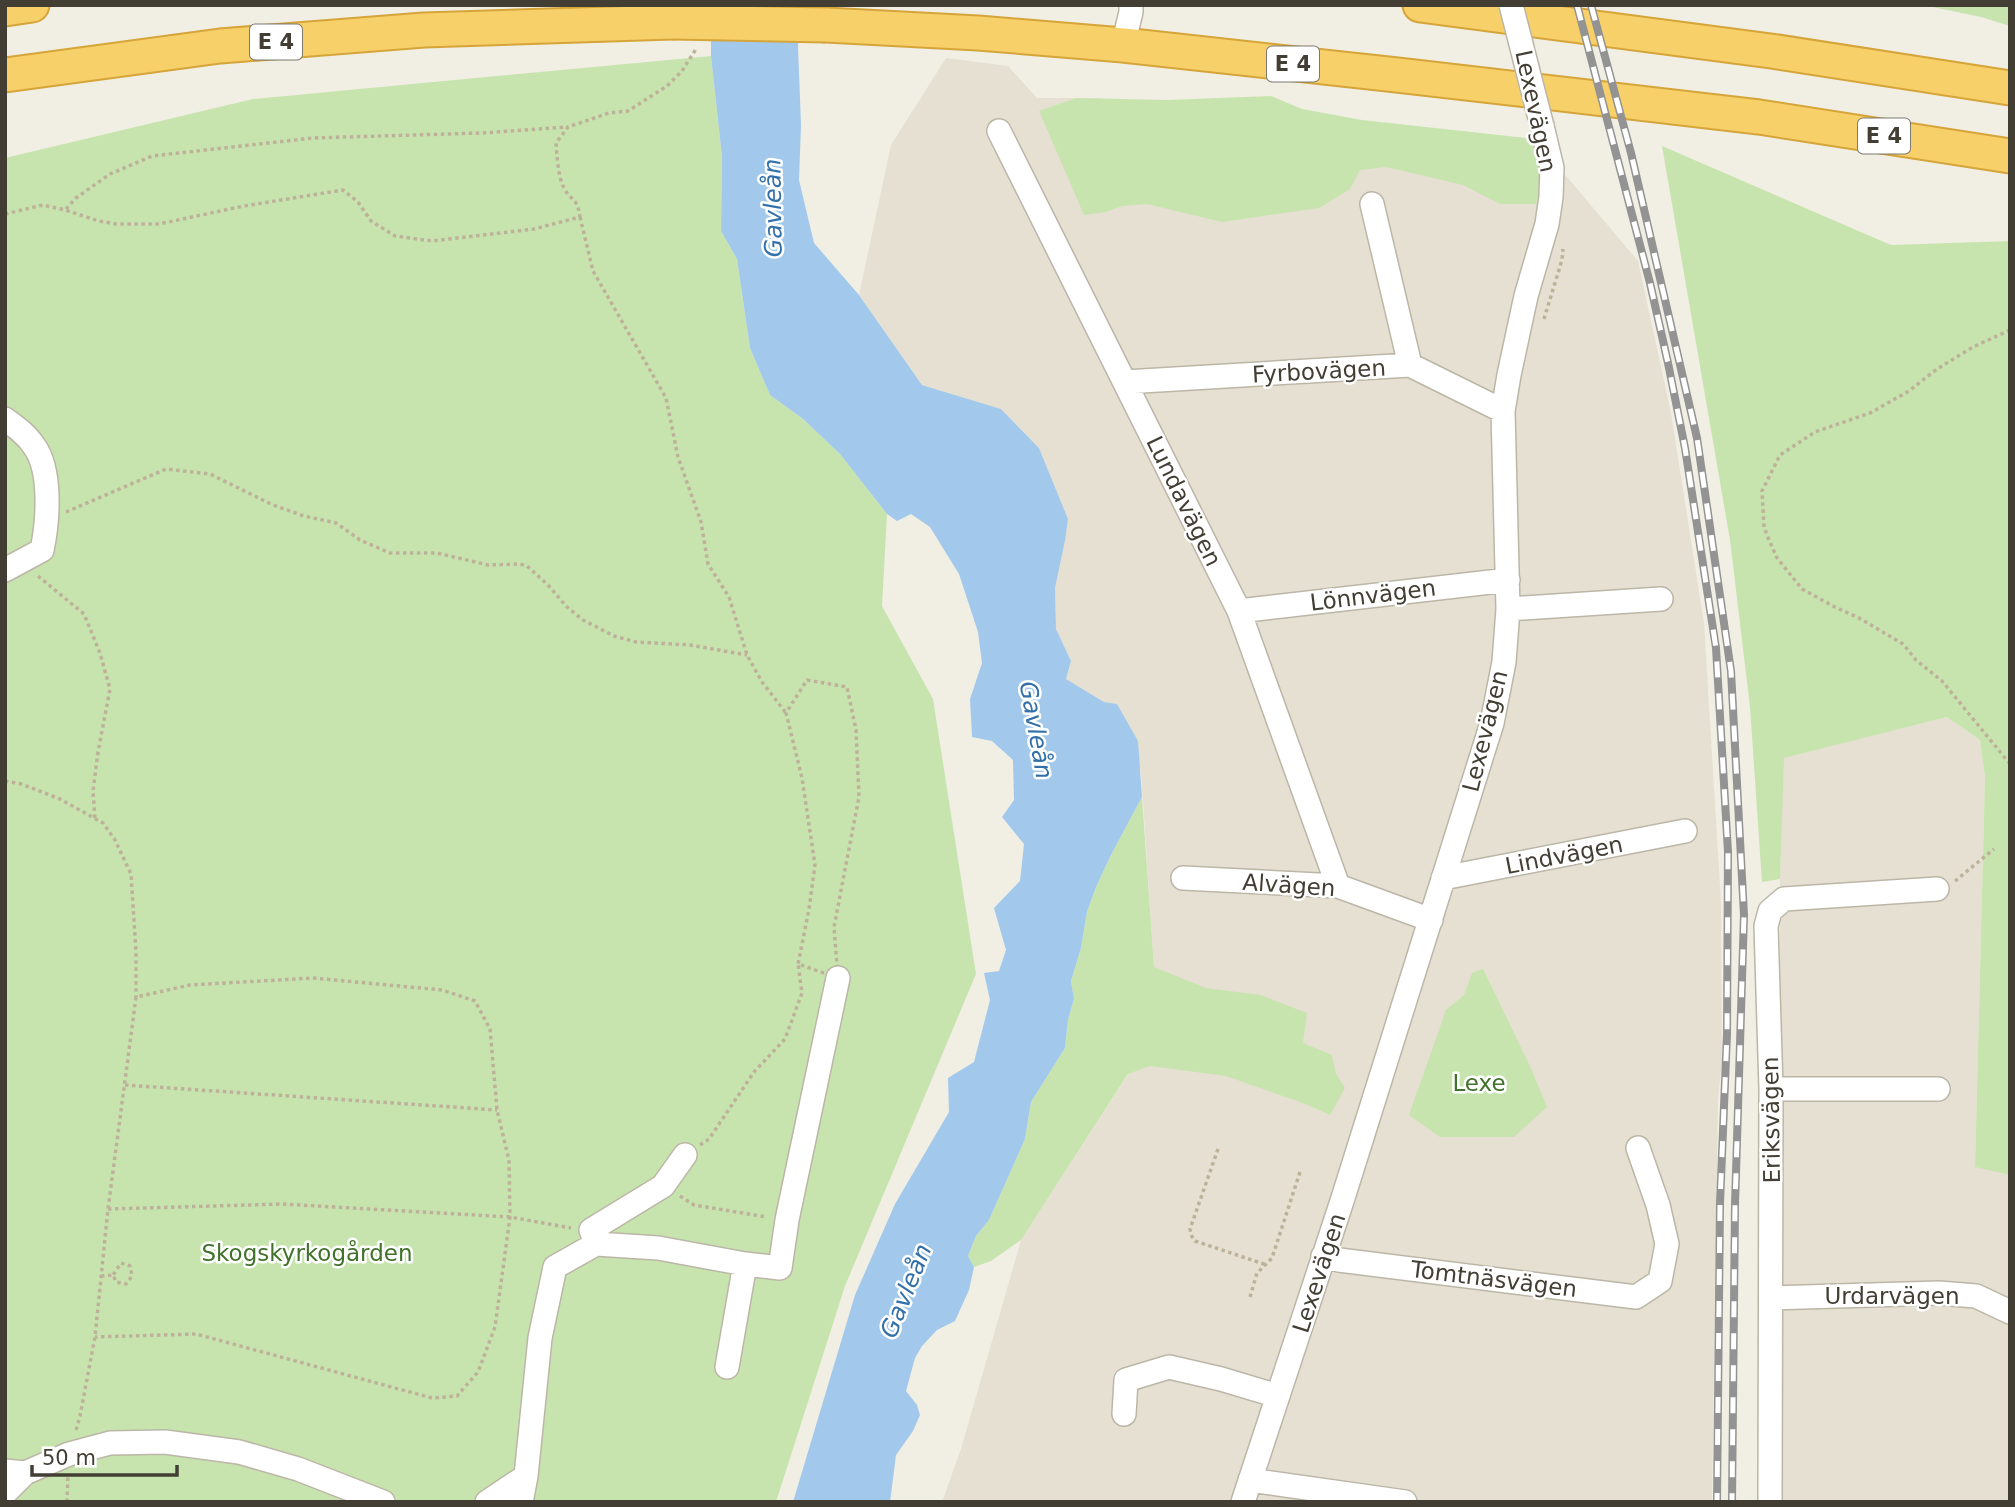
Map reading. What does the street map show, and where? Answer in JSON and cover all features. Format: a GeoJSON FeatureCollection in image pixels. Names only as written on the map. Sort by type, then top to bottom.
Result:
{"type":"FeatureCollection","features":[{"type":"Feature","properties":{"kind":"highway"},"geometry":{"type":"LineString","coordinates":[[5,9],[32,5]]}},
{"type":"Feature","properties":{"kind":"highway"},"geometry":{"type":"LineString","coordinates":[[1420,5],[1771,51],[2010,88]]}},
{"type":"Feature","properties":{"kind":"highway","name":"E 4"},"geometry":{"type":"LineString","coordinates":[[5,75],[220,46],[424,30],[685,31],[826,25],[978,33],[1123,45],[1759,117],[2010,156]]}},
{"type":"Feature","properties":{"kind":"highway"},"geometry":{"type":"LineString","coordinates":[[5,92],[130,58]]}},
{"type":"Feature","properties":{"kind":"street"},"geometry":{"type":"LineString","coordinates":[[1123,45],[1131,5]]}},
{"type":"Feature","properties":{"kind":"street","name":"Lexevägen"},"geometry":{"type":"LineString","coordinates":[[1247,1491],[1431,920],[1492,723],[1504,662],[1508,580],[1503,411],[1526,296],[1547,224],[1552,168],[1511,5]]}},
{"type":"Feature","properties":{"kind":"street","name":"Lundavägen"},"geometry":{"type":"LineString","coordinates":[[999,131],[1239,611],[1338,886]]}},
{"type":"Feature","properties":{"kind":"street"},"geometry":{"type":"LineString","coordinates":[[1372,204],[1410,365]]}},
{"type":"Feature","properties":{"kind":"street","name":"Fyrbovägen"},"geometry":{"type":"LineString","coordinates":[[1125,382],[1410,365],[1503,411]]}},
{"type":"Feature","properties":{"kind":"street"},"geometry":{"type":"LineString","coordinates":[[5,419],[34,445],[43,462],[47,526],[42,550],[14,565]]}},
{"type":"Feature","properties":{"kind":"street","name":"Lönnvägen"},"geometry":{"type":"LineString","coordinates":[[1239,611],[1508,580]]}},
{"type":"Feature","properties":{"kind":"street"},"geometry":{"type":"LineString","coordinates":[[1508,609],[1661,599]]}},
{"type":"Feature","properties":{"kind":"street","name":"Lindvägen"},"geometry":{"type":"LineString","coordinates":[[1443,878],[1685,831]]}},
{"type":"Feature","properties":{"kind":"street","name":"Alvägen"},"geometry":{"type":"LineString","coordinates":[[1184,878],[1338,886],[1431,920]]}},
{"type":"Feature","properties":{"kind":"street","name":"Eriksvägen"},"geometry":{"type":"LineString","coordinates":[[1770,1502],[1771,1089],[1766,926],[1770,911],[1784,899],[1937,889]]}},
{"type":"Feature","properties":{"kind":"street"},"geometry":{"type":"LineString","coordinates":[[594,1237],[780,1268],[787,1220],[838,978]]}},
{"type":"Feature","properties":{"kind":"street"},"geometry":{"type":"LineString","coordinates":[[1771,1089],[1938,1089]]}},
{"type":"Feature","properties":{"kind":"street","name":"Tomtnäsvägen"},"geometry":{"type":"LineString","coordinates":[[1323,1256],[1636,1297],[1660,1281],[1667,1244],[1658,1205],[1638,1148]]}},
{"type":"Feature","properties":{"kind":"street"},"geometry":{"type":"LineString","coordinates":[[521,1502],[540,1338],[555,1267],[663,1186],[685,1155]]}},
{"type":"Feature","properties":{"kind":"street"},"geometry":{"type":"LineString","coordinates":[[727,1367],[745,1264]]}},
{"type":"Feature","properties":{"kind":"street","name":"Urdarvägen"},"geometry":{"type":"LineString","coordinates":[[1772,1298],[1939,1293],[1976,1296],[2010,1312]]}},
{"type":"Feature","properties":{"kind":"street"},"geometry":{"type":"LineString","coordinates":[[1125,1414],[1126,1380],[1169,1367],[1278,1396]]}},
{"type":"Feature","properties":{"kind":"street"},"geometry":{"type":"LineString","coordinates":[[5,1493],[15,1472],[69,1454],[110,1443],[165,1442],[239,1452],[298,1469],[383,1502]]}},
{"type":"Feature","properties":{"kind":"street"},"geometry":{"type":"LineString","coordinates":[[487,1502],[526,1476]]}},
{"type":"Feature","properties":{"kind":"street"},"geometry":{"type":"LineString","coordinates":[[1247,1491],[1405,1502]]}},
{"type":"Feature","properties":{"kind":"path"},"geometry":{"type":"LineString","coordinates":[[65,210],[76,198],[110,174],[152,156],[313,138],[481,134],[568,127],[610,113],[628,111],[667,86],[682,71],[696,49],[685,31]]}},
{"type":"Feature","properties":{"kind":"path"},"geometry":{"type":"LineString","coordinates":[[568,127],[556,143],[564,188],[578,203],[593,271],[666,398],[678,457],[701,522],[708,564],[729,597],[747,656],[762,682],[786,713],[802,779],[815,865],[798,964],[802,993],[785,1039],[754,1072],[709,1139],[685,1155]]}},
{"type":"Feature","properties":{"kind":"path"},"geometry":{"type":"LineString","coordinates":[[5,214],[44,205],[116,224],[159,224],[244,206],[343,190],[358,202],[371,221],[395,236],[432,241],[534,229],[580,217]]}},
{"type":"Feature","properties":{"kind":"path"},"geometry":{"type":"LineString","coordinates":[[2010,330],[1973,347],[1937,369],[1909,391],[1870,413],[1815,432],[1780,455],[1762,491],[1764,527],[1769,540],[1777,558],[1802,589],[1903,644],[1916,660],[1942,681],[2010,764]]}},
{"type":"Feature","properties":{"kind":"path"},"geometry":{"type":"LineString","coordinates":[[46,516],[70,511],[166,469],[209,474],[273,505],[336,523],[360,540],[390,553],[437,553],[488,565],[527,566],[583,620],[614,636],[636,642],[690,645],[747,656]]}},
{"type":"Feature","properties":{"kind":"path"},"geometry":{"type":"LineString","coordinates":[[14,565],[47,585],[84,614],[100,653],[110,689],[94,778],[95,819]]}},
{"type":"Feature","properties":{"kind":"path"},"geometry":{"type":"LineString","coordinates":[[786,713],[807,680],[847,687],[856,730],[859,797],[834,927],[838,978],[798,964]]}},
{"type":"Feature","properties":{"kind":"path"},"geometry":{"type":"LineString","coordinates":[[5,781],[21,784],[60,800],[103,823],[115,840],[131,874],[136,997],[108,1209],[95,1337],[80,1416],[69,1454]]}},
{"type":"Feature","properties":{"kind":"path"},"geometry":{"type":"LineString","coordinates":[[1937,889],[1955,881],[1994,849]]}},
{"type":"Feature","properties":{"kind":"path"},"geometry":{"type":"LineString","coordinates":[[95,1337],[196,1334],[432,1398],[457,1396],[478,1373],[495,1326],[510,1217],[509,1160],[497,1110],[490,1029],[475,1001],[442,990],[313,978],[190,985],[136,997]]}},
{"type":"Feature","properties":{"kind":"path"},"geometry":{"type":"LineString","coordinates":[[125,1085],[497,1110]]}},
{"type":"Feature","properties":{"kind":"path"},"geometry":{"type":"LineString","coordinates":[[1218,1149],[1190,1230],[1191,1235],[1195,1241],[1264,1264]]}},
{"type":"Feature","properties":{"kind":"path"},"geometry":{"type":"LineString","coordinates":[[1250,1297],[1257,1273],[1272,1258],[1301,1168]]}},
{"type":"Feature","properties":{"kind":"path"},"geometry":{"type":"LineString","coordinates":[[663,1186],[694,1205],[787,1220]]}},
{"type":"Feature","properties":{"kind":"path"},"geometry":{"type":"LineString","coordinates":[[108,1209],[282,1204],[510,1217],[594,1237]]}},
{"type":"Feature","properties":{"kind":"path"},"geometry":{"type":"LineString","coordinates":[[101,1276],[113,1275],[121,1264],[130,1266],[132,1276],[126,1284],[116,1282],[113,1275]]}},
{"type":"Feature","properties":{"kind":"shaded area"},"geometry":{"type":"Polygon","coordinates":[[[946,58],[1008,66],[1037,98],[1095,98],[1535,139],[1638,261],[1671,413],[1704,623],[1721,902],[1722,1061],[1718,1100],[1712,1502],[942,1502],[961,1449],[1021,1240],[1135,1064],[1154,967],[1141,772],[1117,704],[1104,702],[1066,679],[1071,661],[1056,629],[1055,588],[1068,519],[1039,448],[1001,409],[922,385],[859,295],[891,145],[946,58]]]}},
{"type":"Feature","properties":{"kind":"shaded area"},"geometry":{"type":"Polygon","coordinates":[[[1947,717],[1980,740],[1985,777],[1975,1166],[2010,1175],[2010,1502],[1780,1502],[1780,879],[1783,758],[1947,717]]]}},
{"type":"Feature","properties":{"kind":"green space"},"geometry":{"type":"Polygon","coordinates":[[[1923,5],[2010,5],[2010,26],[1981,17],[1923,5]]]}},
{"type":"Feature","properties":{"kind":"green space","name":"Skogskyrkogården"},"geometry":{"type":"Polygon","coordinates":[[[711,56],[722,157],[721,231],[737,259],[750,348],[770,395],[803,419],[840,454],[887,514],[882,606],[933,699],[976,974],[845,1286],[776,1502],[5,1502],[5,158],[253,99],[711,56]]]}},
{"type":"Feature","properties":{"kind":"green space"},"geometry":{"type":"Polygon","coordinates":[[[1271,96],[1302,109],[1362,120],[1535,139],[1542,176],[1536,204],[1500,204],[1463,185],[1386,167],[1360,170],[1350,189],[1319,208],[1222,222],[1147,204],[1122,206],[1106,212],[1084,215],[1039,111],[1076,98],[1167,100],[1271,96]]]}},
{"type":"Feature","properties":{"kind":"green space"},"geometry":{"type":"Polygon","coordinates":[[[1662,146],[1891,245],[2010,241],[2010,1175],[1975,1167],[1985,777],[1980,740],[1947,717],[1784,758],[1780,879],[1762,882],[1750,707],[1730,540],[1662,146]]]}},
{"type":"Feature","properties":{"kind":"green space"},"geometry":{"type":"Polygon","coordinates":[[[1142,797],[1154,967],[1206,988],[1260,995],[1307,1013],[1303,1043],[1332,1055],[1336,1074],[1345,1088],[1330,1115],[1226,1076],[1150,1066],[1128,1074],[1021,1240],[991,1261],[974,1267],[968,1256],[976,1236],[989,1220],[1025,1139],[1031,1102],[1065,1048],[1068,1020],[1074,999],[1071,981],[1081,948],[1087,912],[1111,855],[1142,797]]]}},
{"type":"Feature","properties":{"kind":"green space","name":"Lexe"},"geometry":{"type":"Polygon","coordinates":[[[1483,969],[1547,1107],[1514,1137],[1440,1137],[1409,1115],[1446,1010],[1464,995],[1472,973],[1483,969]]]}},
{"type":"Feature","properties":{"kind":"water","name":"Gavleån"},"geometry":{"type":"Polygon","coordinates":[[[711,5],[802,5],[798,47],[801,125],[799,180],[814,243],[859,295],[922,385],[1001,409],[1039,448],[1068,519],[1055,588],[1056,629],[1071,661],[1066,679],[1104,702],[1117,704],[1138,741],[1142,797],[1111,855],[1087,912],[1081,948],[1071,981],[1074,999],[1068,1020],[1065,1048],[1031,1102],[1025,1139],[989,1220],[976,1236],[968,1256],[974,1267],[969,1290],[955,1321],[937,1330],[915,1358],[906,1391],[917,1405],[920,1415],[913,1431],[896,1455],[890,1502],[793,1502],[855,1295],[895,1204],[949,1112],[948,1078],[974,1062],[990,1000],[984,973],[999,971],[1006,950],[994,908],[1020,881],[1024,844],[1002,817],[1014,800],[1013,760],[992,741],[972,737],[970,699],[982,663],[978,632],[959,574],[930,527],[911,514],[897,521],[887,514],[840,454],[803,419],[770,395],[750,348],[737,259],[721,231],[722,157],[711,56],[711,5]]]}},
{"type":"Feature","properties":{"kind":"railway"},"geometry":{"type":"LineString","coordinates":[[1577,5],[1650,283],[1668,363],[1685,448],[1716,648],[1728,852],[1717,1502]]}},
{"type":"Feature","properties":{"kind":"railway"},"geometry":{"type":"LineString","coordinates":[[1591,5],[1631,153],[1697,438],[1731,671],[1744,915],[1735,1205],[1732,1502]]}}]}
